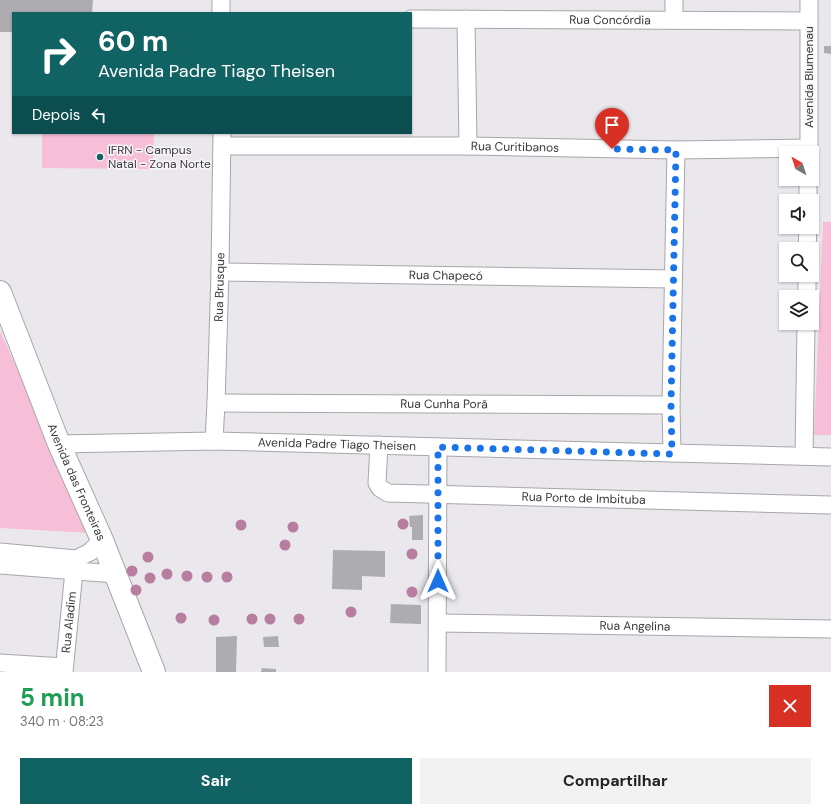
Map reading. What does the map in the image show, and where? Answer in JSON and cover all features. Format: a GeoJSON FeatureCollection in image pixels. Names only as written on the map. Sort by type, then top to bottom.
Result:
{"type":"FeatureCollection","features":[{"type":"Feature","properties":{"kind":"main road","name":"Avenida das Fronteiras"},"geometry":{"type":"LineString","coordinates":[[0,292],[60,444],[102,540],[154,672]]}},
{"type":"Feature","properties":{"kind":"street"},"geometry":{"type":"LineString","coordinates":[[221,0],[221,12]]}},
{"type":"Feature","properties":{"kind":"street"},"geometry":{"type":"LineString","coordinates":[[674,0],[674,20]]}},
{"type":"Feature","properties":{"kind":"street","name":"Avenida Blumenau"},"geometry":{"type":"LineString","coordinates":[[809,0],[809,146]]}},
{"type":"Feature","properties":{"kind":"street","name":"Rua Concórdia"},"geometry":{"type":"LineString","coordinates":[[412,19],[809,21]]}},
{"type":"Feature","properties":{"kind":"street"},"geometry":{"type":"LineString","coordinates":[[466,19],[468,146]]}},
{"type":"Feature","properties":{"kind":"street","name":"Rua Curitibanos"},"geometry":{"type":"LineString","coordinates":[[222,139],[468,146],[779,151]]}},
{"type":"Feature","properties":{"kind":"street","name":"Rua Brusque"},"geometry":{"type":"LineString","coordinates":[[214,441],[220,272],[222,139]]}},
{"type":"Feature","properties":{"kind":"street"},"geometry":{"type":"LineString","coordinates":[[672,454],[671,405],[676,150]]}},
{"type":"Feature","properties":{"kind":"street","name":"Rua Chapecó"},"geometry":{"type":"LineString","coordinates":[[220,272],[673,278]]}},
{"type":"Feature","properties":{"kind":"street"},"geometry":{"type":"LineString","coordinates":[[804,456],[806,330]]}},
{"type":"Feature","properties":{"kind":"street","name":"Rua Cunha Porã"},"geometry":{"type":"LineString","coordinates":[[216,403],[671,405]]}},
{"type":"Feature","properties":{"kind":"street","name":"Avenida Padre Tiago Theisen"},"geometry":{"type":"LineString","coordinates":[[60,444],[214,441],[672,454],[831,456]]}},
{"type":"Feature","properties":{"kind":"street","name":"Rua Porto de Imbituba"},"geometry":{"type":"LineString","coordinates":[[380,446],[377,483],[388,493],[831,505]]}},
{"type":"Feature","properties":{"kind":"street"},"geometry":{"type":"LineString","coordinates":[[437,672],[439,495],[438,447]]}},
{"type":"Feature","properties":{"kind":"street"},"geometry":{"type":"LineString","coordinates":[[0,552],[76,559],[90,552],[102,540]]}},
{"type":"Feature","properties":{"kind":"street"},"geometry":{"type":"LineString","coordinates":[[0,566],[115,574]]}},
{"type":"Feature","properties":{"kind":"street","name":"Rua Aladim"},"geometry":{"type":"LineString","coordinates":[[64,669],[74,572]]}},
{"type":"Feature","properties":{"kind":"street","name":"Rua Angelina"},"geometry":{"type":"LineString","coordinates":[[438,623],[831,629]]}},
{"type":"Feature","properties":{"kind":"street"},"geometry":{"type":"LineString","coordinates":[[0,663],[64,669]]}},
{"type":"Feature","properties":{"kind":"shaded area"},"geometry":{"type":"Polygon","coordinates":[[[42,134],[154,134],[153,169],[42,168],[42,134]]]}},
{"type":"Feature","properties":{"kind":"shaded area"},"geometry":{"type":"Polygon","coordinates":[[[823,222],[831,222],[831,435],[814,435],[823,222]]]}},
{"type":"Feature","properties":{"kind":"shaded area"},"geometry":{"type":"Polygon","coordinates":[[[0,331],[90,533],[0,528],[0,331]]]}},
{"type":"Feature","properties":{"kind":"building"},"geometry":{"type":"Polygon","coordinates":[[[0,0],[93,0],[92,12],[12,12],[12,32],[0,32],[0,0]]]}},
{"type":"Feature","properties":{"kind":"building"},"geometry":{"type":"Polygon","coordinates":[[[824,46],[831,46],[831,54],[824,53],[824,46]]]}},
{"type":"Feature","properties":{"kind":"building"},"geometry":{"type":"Polygon","coordinates":[[[423,515],[423,540],[412,540],[412,527],[410,527],[409,516],[423,515]]]}},
{"type":"Feature","properties":{"kind":"building"},"geometry":{"type":"Polygon","coordinates":[[[333,550],[385,551],[385,577],[362,576],[362,590],[332,589],[333,550]]]}},
{"type":"Feature","properties":{"kind":"building"},"geometry":{"type":"Polygon","coordinates":[[[391,604],[421,605],[421,624],[390,623],[391,604]]]}},
{"type":"Feature","properties":{"kind":"building"},"geometry":{"type":"Polygon","coordinates":[[[237,636],[236,672],[216,672],[216,637],[237,636]]]}},
{"type":"Feature","properties":{"kind":"building"},"geometry":{"type":"Polygon","coordinates":[[[278,636],[279,647],[264,647],[263,637],[278,636]]]}},
{"type":"Feature","properties":{"kind":"building"},"geometry":{"type":"Polygon","coordinates":[[[262,668],[276,669],[276,672],[261,672],[262,668]]]}},
{"type":"Feature","properties":{"kind":"place","name":"IFRN - Campus Natal - Zona Norte"},"geometry":{"type":"Point","coordinates":[100,157]}},
{"type":"Feature","properties":{"kind":"route"},"geometry":{"type":"LineString","coordinates":[[438,581],[438,447],[672,454],[671,405],[676,150],[612,149]]}}]}
